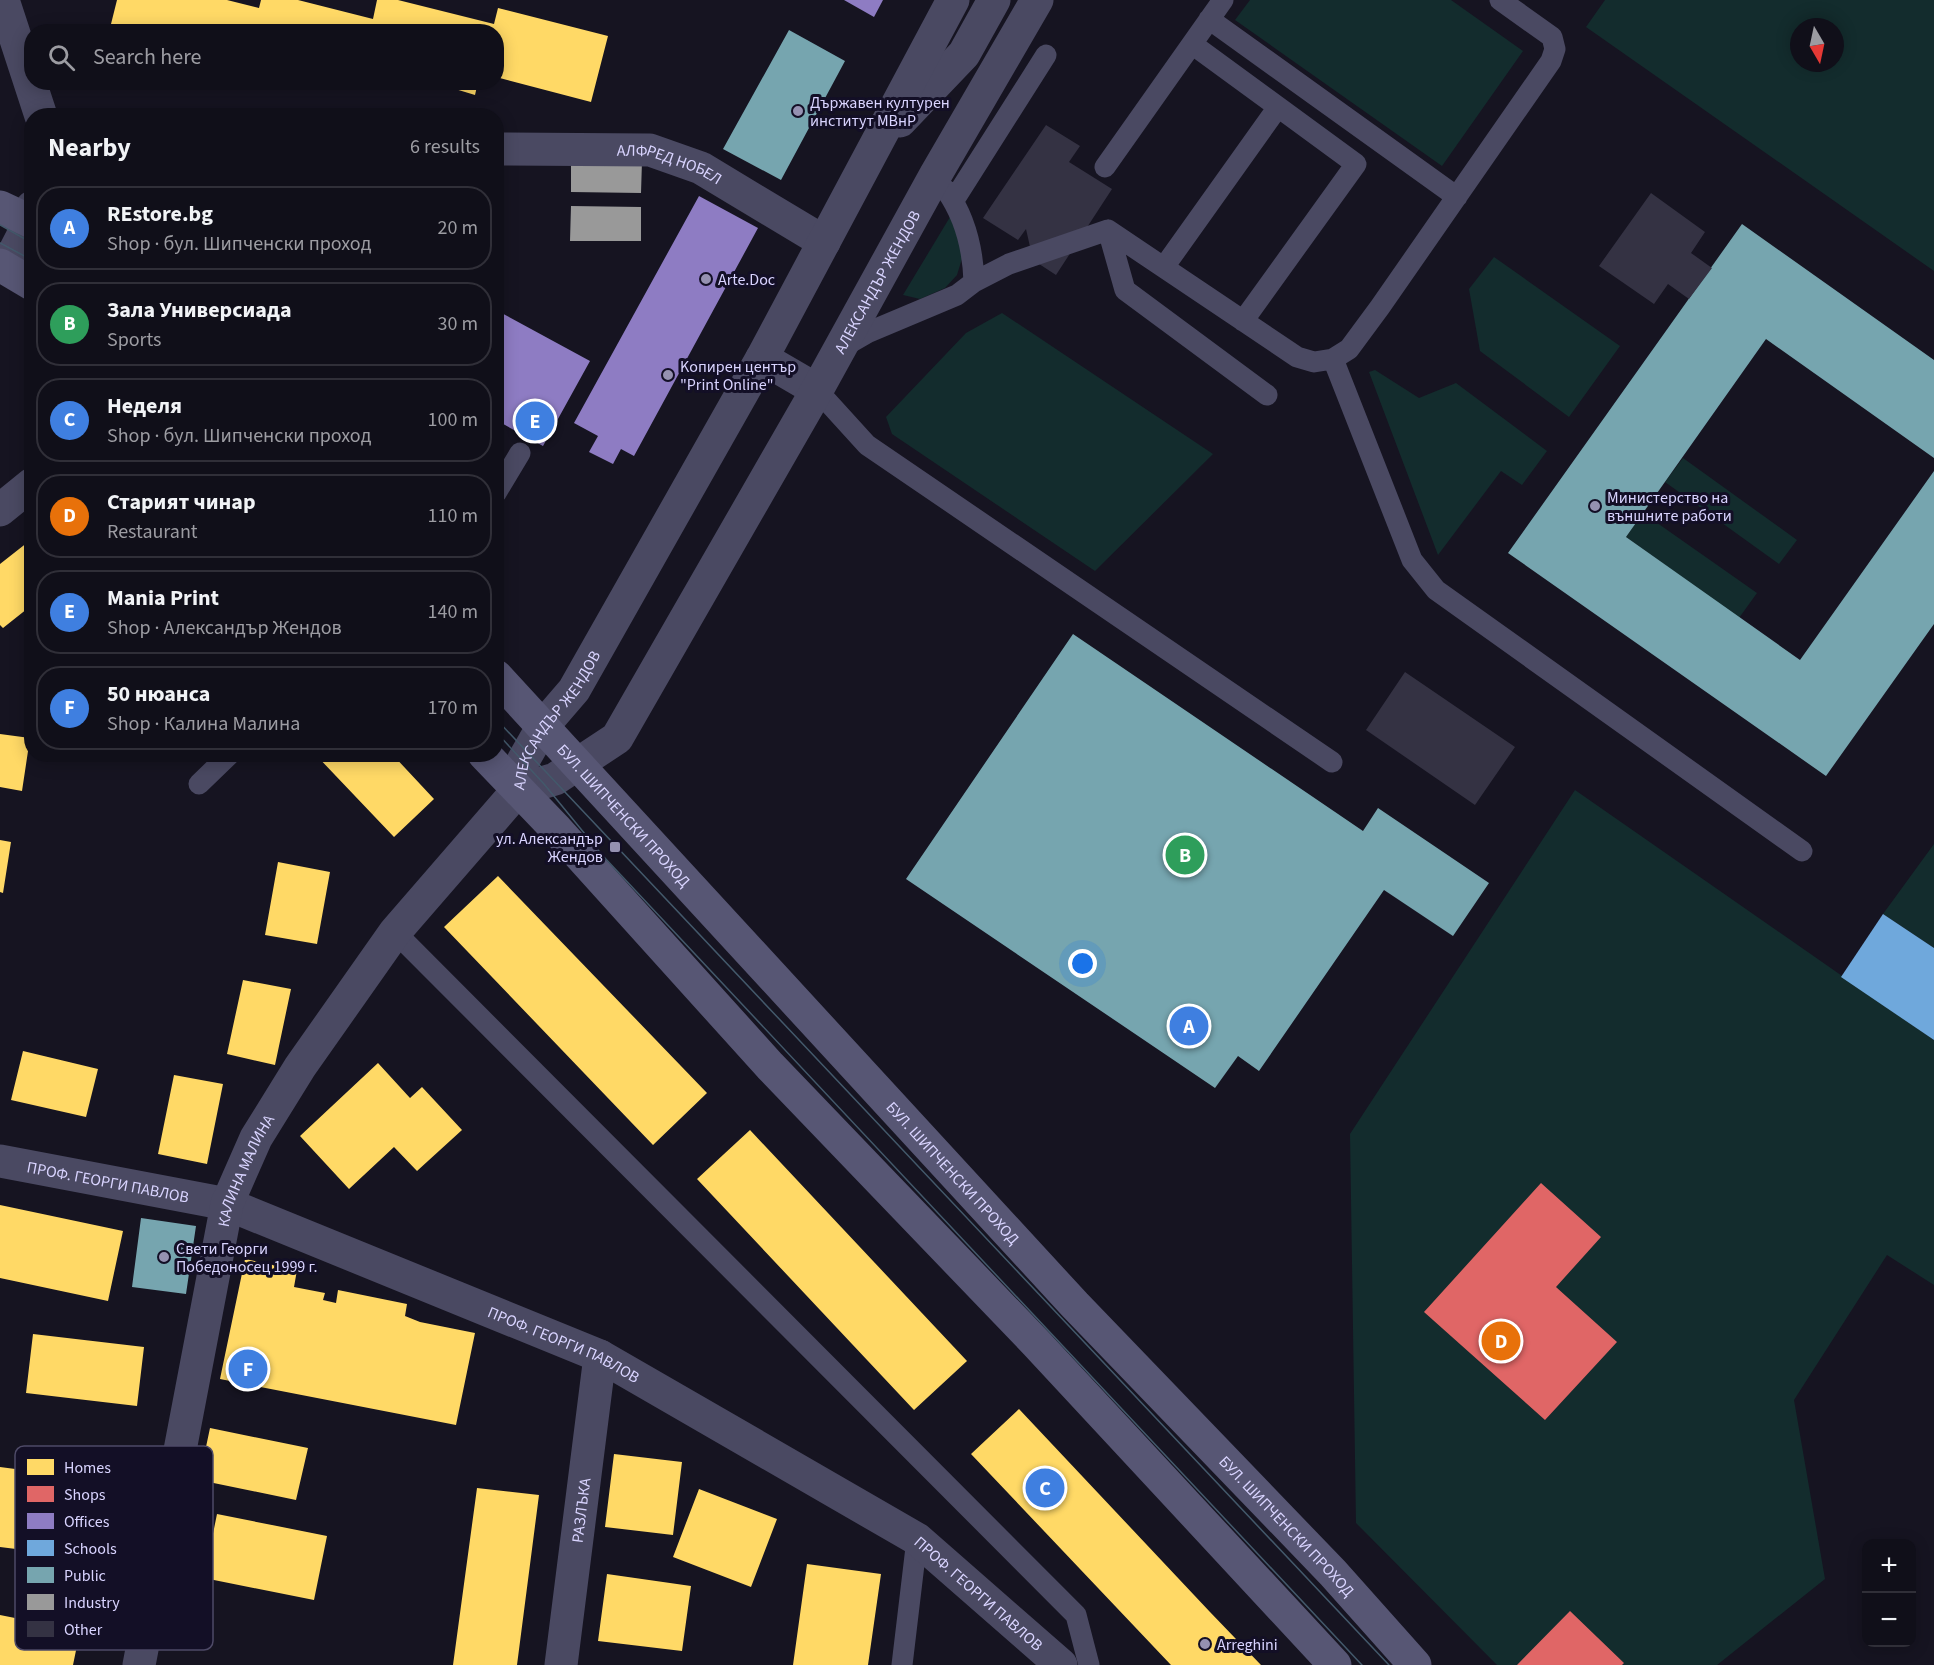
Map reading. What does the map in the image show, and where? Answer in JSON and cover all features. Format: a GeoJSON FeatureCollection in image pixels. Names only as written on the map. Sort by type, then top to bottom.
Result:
{"type":"FeatureCollection","features":[{"type":"Feature","properties":{"kind":"main road","name":"БУЛ. ШИПЧЕНСКИ ПРОХОД"},"geometry":{"type":"LineString","coordinates":[[504,685],[1075,1305],[1333,1573],[1415,1665]]}},
{"type":"Feature","properties":{"kind":"main road"},"geometry":{"type":"LineString","coordinates":[[492,762],[557,830],[770,1066],[1036,1343],[1335,1665]]}},
{"type":"Feature","properties":{"kind":"street"},"geometry":{"type":"LineString","coordinates":[[3,0],[24,64]]}},
{"type":"Feature","properties":{"kind":"street","name":"АЛЕКСАНДЪР ЖЕНДОВ"},"geometry":{"type":"LineString","coordinates":[[953,0],[762,358],[574,690],[543,726],[523,760],[518,790],[544,784],[578,766],[617,738],[1037,0]]}},
{"type":"Feature","properties":{"kind":"street","name":"АЛЕКСАНДЪР ЖЕНДОВ"},"geometry":{"type":"LineString","coordinates":[[876,145],[964,54],[994,0]]}},
{"type":"Feature","properties":{"kind":"street","name":"АЛЕКСАНДЪР ЖЕНДОВ"},"geometry":{"type":"LineString","coordinates":[[936,174],[956,98],[964,54]]}},
{"type":"Feature","properties":{"kind":"street"},"geometry":{"type":"LineString","coordinates":[[32,90],[38,108]]}},
{"type":"Feature","properties":{"kind":"street","name":"АЛФРЕД НОБЕЛ"},"geometry":{"type":"LineString","coordinates":[[504,149],[650,150],[701,168],[824,242]]}},
{"type":"Feature","properties":{"kind":"street"},"geometry":{"type":"LineString","coordinates":[[12,272],[23,214]]}},
{"type":"Feature","properties":{"kind":"street"},"geometry":{"type":"LineString","coordinates":[[762,358],[817,390]]}},
{"type":"Feature","properties":{"kind":"street"},"geometry":{"type":"LineString","coordinates":[[0,510],[24,490]]}},
{"type":"Feature","properties":{"kind":"street","name":"КАЛИНА МАЛИНА"},"geometry":{"type":"LineString","coordinates":[[181,1446],[227,1204],[256,1138],[300,1067],[395,932],[518,790]]}},
{"type":"Feature","properties":{"kind":"street","name":"ПРОФ. ГЕОРГИ ПАВЛОВ"},"geometry":{"type":"LineString","coordinates":[[0,1161],[227,1204],[600,1356],[917,1539],[1061,1665]]}},
{"type":"Feature","properties":{"kind":"street","name":"РАЗЛЪКА"},"geometry":{"type":"LineString","coordinates":[[561,1665],[600,1356]]}},
{"type":"Feature","properties":{"kind":"street","name":"КАЛИНА МАЛИНА"},"geometry":{"type":"LineString","coordinates":[[139,1665],[142,1650]]}},
{"type":"Feature","properties":{"kind":"lane"},"geometry":{"type":"LineString","coordinates":[[1105,167],[1223,0]]}},
{"type":"Feature","properties":{"kind":"lane"},"geometry":{"type":"LineString","coordinates":[[1108,230],[1298,357],[1314,362],[1333,359],[1349,349],[1551,61],[1555,49],[1552,37],[1500,0]]}},
{"type":"Feature","properties":{"kind":"lane"},"geometry":{"type":"LineString","coordinates":[[1209,19],[1457,197]]}},
{"type":"Feature","properties":{"kind":"lane"},"geometry":{"type":"LineString","coordinates":[[1192,44],[1356,164],[1244,321]]}},
{"type":"Feature","properties":{"kind":"lane"},"geometry":{"type":"LineString","coordinates":[[954,200],[1046,55]]}},
{"type":"Feature","properties":{"kind":"lane"},"geometry":{"type":"LineString","coordinates":[[1164,267],[1278,107]]}},
{"type":"Feature","properties":{"kind":"lane"},"geometry":{"type":"LineString","coordinates":[[936,174],[954,200],[973,257],[974,282]]}},
{"type":"Feature","properties":{"kind":"lane"},"geometry":{"type":"LineString","coordinates":[[838,350],[869,332],[957,295],[974,282],[1009,264],[1108,230]]}},
{"type":"Feature","properties":{"kind":"lane"},"geometry":{"type":"LineString","coordinates":[[1108,230],[1125,290],[1267,395]]}},
{"type":"Feature","properties":{"kind":"lane"},"geometry":{"type":"LineString","coordinates":[[1333,359],[1412,560],[1436,590],[1802,851]]}},
{"type":"Feature","properties":{"kind":"lane"},"geometry":{"type":"LineString","coordinates":[[817,390],[867,445],[1332,762]]}},
{"type":"Feature","properties":{"kind":"lane"},"geometry":{"type":"LineString","coordinates":[[504,480],[520,453]]}},
{"type":"Feature","properties":{"kind":"lane"},"geometry":{"type":"LineString","coordinates":[[199,784],[222,762]]}},
{"type":"Feature","properties":{"kind":"lane"},"geometry":{"type":"LineString","coordinates":[[395,932],[1076,1616],[1089,1665]]}},
{"type":"Feature","properties":{"kind":"lane"},"geometry":{"type":"LineString","coordinates":[[902,1665],[917,1539]]}},
{"type":"Feature","properties":{"kind":"green space"},"geometry":{"type":"Polygon","coordinates":[[[1250,0],[1451,0],[1523,51],[1442,166],[1235,20],[1250,0]]]}},
{"type":"Feature","properties":{"kind":"green space"},"geometry":{"type":"Polygon","coordinates":[[[1605,0],[1934,0],[1934,271],[1586,27],[1605,0]]]}},
{"type":"Feature","properties":{"kind":"green space"},"geometry":{"type":"Polygon","coordinates":[[[950,217],[964,252],[957,275],[945,288],[920,299],[903,295],[950,217]]]}},
{"type":"Feature","properties":{"kind":"green space"},"geometry":{"type":"Polygon","coordinates":[[[1494,257],[1620,346],[1569,417],[1480,351],[1469,289],[1494,257]]]}},
{"type":"Feature","properties":{"kind":"green space"},"geometry":{"type":"Polygon","coordinates":[[[1002,313],[1213,454],[1095,571],[892,434],[886,417],[966,333],[1002,313]]]}},
{"type":"Feature","properties":{"kind":"green space"},"geometry":{"type":"Polygon","coordinates":[[[1375,370],[1419,398],[1456,383],[1547,451],[1522,485],[1501,471],[1438,555],[1369,372],[1375,370]]]}},
{"type":"Feature","properties":{"kind":"green space"},"geometry":{"type":"Polygon","coordinates":[[[1683,458],[1797,540],[1779,564],[1665,482],[1683,458]]]}},
{"type":"Feature","properties":{"kind":"green space"},"geometry":{"type":"Polygon","coordinates":[[[1643,513],[1757,593],[1739,618],[1626,537],[1643,513]]]}},
{"type":"Feature","properties":{"kind":"green space"},"geometry":{"type":"Polygon","coordinates":[[[1575,790],[1934,1040],[1934,1285],[1887,1255],[1794,1400],[1825,1579],[1717,1665],[1497,1665],[1356,1523],[1350,1134],[1575,790]],[[1556,1287],[1425,1312],[1545,1420],[1616,1342],[1556,1287]]]}},
{"type":"Feature","properties":{"kind":"green space"},"geometry":{"type":"Polygon","coordinates":[[[1934,844],[1934,948],[1883,914],[1934,844]]]}},
{"type":"Feature","properties":{"kind":"building: Homes"},"geometry":{"type":"Polygon","coordinates":[[[117,0],[227,0],[259,8],[261,0],[298,0],[373,19],[377,0],[398,0],[494,24],[111,24],[117,0]]]}},
{"type":"Feature","properties":{"kind":"building: Homes"},"geometry":{"type":"Polygon","coordinates":[[[498,8],[608,36],[591,102],[504,79],[504,24],[494,24],[498,8]]]}},
{"type":"Feature","properties":{"kind":"building: Homes"},"geometry":{"type":"Polygon","coordinates":[[[458,90],[476,90],[475,95],[458,90]]]}},
{"type":"Feature","properties":{"kind":"building: Homes"},"geometry":{"type":"Polygon","coordinates":[[[24,545],[24,611],[3,628],[0,625],[0,564],[24,545]]]}},
{"type":"Feature","properties":{"kind":"building: Homes"},"geometry":{"type":"Polygon","coordinates":[[[0,734],[24,737],[24,762],[26,762],[22,791],[0,787],[0,734]]]}},
{"type":"Feature","properties":{"kind":"building: Homes"},"geometry":{"type":"Polygon","coordinates":[[[323,762],[399,762],[434,799],[394,837],[323,762]]]}},
{"type":"Feature","properties":{"kind":"building: Homes"},"geometry":{"type":"Polygon","coordinates":[[[0,840],[11,842],[3,893],[0,892],[0,840]]]}},
{"type":"Feature","properties":{"kind":"building: Homes"},"geometry":{"type":"Polygon","coordinates":[[[278,862],[330,872],[317,944],[265,935],[278,862]]]}},
{"type":"Feature","properties":{"kind":"building: Homes"},"geometry":{"type":"Polygon","coordinates":[[[498,876],[707,1093],[653,1145],[444,927],[498,876]]]}},
{"type":"Feature","properties":{"kind":"building: Homes"},"geometry":{"type":"Polygon","coordinates":[[[243,980],[291,989],[275,1065],[227,1054],[243,980]]]}},
{"type":"Feature","properties":{"kind":"building: Homes"},"geometry":{"type":"Polygon","coordinates":[[[23,1051],[98,1069],[86,1117],[11,1100],[23,1051]]]}},
{"type":"Feature","properties":{"kind":"building: Homes"},"geometry":{"type":"Polygon","coordinates":[[[378,1063],[410,1098],[422,1087],[462,1130],[417,1171],[394,1147],[349,1189],[300,1136],[378,1063]]]}},
{"type":"Feature","properties":{"kind":"building: Homes"},"geometry":{"type":"Polygon","coordinates":[[[174,1075],[223,1084],[207,1164],[158,1154],[174,1075]]]}},
{"type":"Feature","properties":{"kind":"building: Homes"},"geometry":{"type":"Polygon","coordinates":[[[750,1130],[967,1361],[914,1410],[697,1179],[750,1130]]]}},
{"type":"Feature","properties":{"kind":"building: Homes"},"geometry":{"type":"Polygon","coordinates":[[[0,1205],[123,1231],[108,1301],[0,1278],[0,1205]]]}},
{"type":"Feature","properties":{"kind":"building: Homes"},"geometry":{"type":"Polygon","coordinates":[[[245,1259],[297,1270],[294,1287],[325,1293],[323,1300],[336,1303],[338,1290],[407,1304],[405,1316],[420,1322],[475,1333],[456,1425],[220,1379],[245,1259]]]}},
{"type":"Feature","properties":{"kind":"building: Homes"},"geometry":{"type":"Polygon","coordinates":[[[33,1334],[144,1347],[137,1406],[26,1393],[33,1334]]]}},
{"type":"Feature","properties":{"kind":"building: Homes"},"geometry":{"type":"Polygon","coordinates":[[[1019,1409],[1261,1665],[1171,1665],[971,1454],[1019,1409]]]}},
{"type":"Feature","properties":{"kind":"building: Homes"},"geometry":{"type":"Polygon","coordinates":[[[210,1428],[308,1448],[296,1500],[213,1483],[213,1446],[206,1446],[210,1428]]]}},
{"type":"Feature","properties":{"kind":"building: Homes"},"geometry":{"type":"Polygon","coordinates":[[[614,1454],[682,1462],[673,1535],[605,1527],[614,1454]]]}},
{"type":"Feature","properties":{"kind":"building: Homes"},"geometry":{"type":"Polygon","coordinates":[[[0,1467],[15,1469],[15,1549],[0,1547],[0,1467]]]}},
{"type":"Feature","properties":{"kind":"building: Homes"},"geometry":{"type":"Polygon","coordinates":[[[477,1488],[539,1495],[517,1665],[453,1665],[477,1488]]]}},
{"type":"Feature","properties":{"kind":"building: Homes"},"geometry":{"type":"Polygon","coordinates":[[[699,1489],[777,1519],[751,1587],[673,1557],[699,1489]]]}},
{"type":"Feature","properties":{"kind":"building: Homes"},"geometry":{"type":"Polygon","coordinates":[[[217,1514],[327,1536],[314,1600],[213,1580],[213,1534],[217,1514]]]}},
{"type":"Feature","properties":{"kind":"building: Homes"},"geometry":{"type":"Polygon","coordinates":[[[807,1564],[881,1574],[868,1665],[793,1665],[807,1564]]]}},
{"type":"Feature","properties":{"kind":"building: Homes"},"geometry":{"type":"Polygon","coordinates":[[[607,1574],[691,1586],[682,1651],[598,1641],[607,1574]]]}},
{"type":"Feature","properties":{"kind":"building: Homes"},"geometry":{"type":"Polygon","coordinates":[[[0,1615],[15,1618],[15,1650],[76,1650],[73,1665],[0,1665],[0,1615]]]}},
{"type":"Feature","properties":{"kind":"building: Shops"},"geometry":{"type":"Polygon","coordinates":[[[1541,1183],[1601,1237],[1556,1287],[1617,1342],[1545,1420],[1424,1312],[1541,1183]]]}},
{"type":"Feature","properties":{"kind":"building: Shops"},"geometry":{"type":"Polygon","coordinates":[[[1570,1611],[1624,1663],[1622,1665],[1517,1665],[1570,1611]]]}},
{"type":"Feature","properties":{"kind":"building: Offices"},"geometry":{"type":"Polygon","coordinates":[[[844,0],[883,0],[874,17],[844,0]]]}},
{"type":"Feature","properties":{"kind":"building: Offices"},"geometry":{"type":"Polygon","coordinates":[[[699,196],[758,228],[634,456],[621,449],[613,464],[589,452],[598,436],[574,423],[699,196]]]}},
{"type":"Feature","properties":{"kind":"building: Offices"},"geometry":{"type":"Polygon","coordinates":[[[504,314],[590,361],[543,446],[504,424],[504,314]]]}},
{"type":"Feature","properties":{"kind":"building: Schools"},"geometry":{"type":"Polygon","coordinates":[[[1883,914],[1934,948],[1934,1040],[1841,977],[1883,914]]]}},
{"type":"Feature","properties":{"kind":"building: Public"},"geometry":{"type":"Polygon","coordinates":[[[789,30],[845,61],[781,180],[723,149],[789,30]]]}},
{"type":"Feature","properties":{"kind":"building: Public","name":"Министерство на външните работи"},"geometry":{"type":"Polygon","coordinates":[[[1742,224],[1934,360],[1934,458],[1766,339],[1626,537],[1800,660],[1934,471],[1934,624],[1826,776],[1508,553],[1742,224]]]}},
{"type":"Feature","properties":{"kind":"building: Public"},"geometry":{"type":"Polygon","coordinates":[[[1073,634],[1363,831],[1378,808],[1489,883],[1453,936],[1384,890],[1259,1071],[1238,1056],[1215,1088],[906,879],[1073,634]]]}},
{"type":"Feature","properties":{"kind":"building: Public","name":"Свети Георги Победоносец 1999 г."},"geometry":{"type":"Polygon","coordinates":[[[141,1218],[196,1226],[186,1294],[132,1287],[141,1218]]]}},
{"type":"Feature","properties":{"kind":"building: Industry"},"geometry":{"type":"Polygon","coordinates":[[[571,160],[642,161],[641,193],[571,192],[571,160]]]}},
{"type":"Feature","properties":{"kind":"building: Industry"},"geometry":{"type":"Polygon","coordinates":[[[571,206],[641,207],[641,241],[570,241],[571,206]]]}},
{"type":"Feature","properties":{"kind":"building: Other"},"geometry":{"type":"Polygon","coordinates":[[[1046,125],[1080,146],[1069,162],[1112,189],[1056,275],[1033,260],[1026,229],[1018,240],[983,218],[1046,125]]]}},
{"type":"Feature","properties":{"kind":"building: Other"},"geometry":{"type":"Polygon","coordinates":[[[1651,193],[1705,232],[1691,253],[1712,268],[1689,299],[1668,284],[1654,304],[1599,266],[1651,193]]]}},
{"type":"Feature","properties":{"kind":"building: Other"},"geometry":{"type":"Polygon","coordinates":[[[1405,672],[1515,747],[1475,805],[1366,730],[1405,672]]]}},
{"type":"Feature","properties":{"kind":"tram line"},"geometry":{"type":"LineString","coordinates":[[0,225],[24,238]]}},
{"type":"Feature","properties":{"kind":"tram line"},"geometry":{"type":"LineString","coordinates":[[0,243],[24,256]]}},
{"type":"Feature","properties":{"kind":"tram line"},"geometry":{"type":"LineString","coordinates":[[504,727],[1389,1665]]}},
{"type":"Feature","properties":{"kind":"tram line"},"geometry":{"type":"LineString","coordinates":[[504,741],[544,784],[603,856],[1362,1665]]}},
{"type":"Feature","properties":{"kind":"place","name":"Държавен културен институт МВнР"},"geometry":{"type":"Point","coordinates":[798,111]}},
{"type":"Feature","properties":{"kind":"place","name":"Arte.Doc"},"geometry":{"type":"Point","coordinates":[706,279]}},
{"type":"Feature","properties":{"kind":"place","name":"Kопирен център \"Print Online\""},"geometry":{"type":"Point","coordinates":[668,375]}},
{"type":"Feature","properties":{"kind":"place","name":"Mania Print"},"geometry":{"type":"Point","coordinates":[535,421]}},
{"type":"Feature","properties":{"kind":"place","name":"Министерство на външните работи"},"geometry":{"type":"Point","coordinates":[1595,506]}},
{"type":"Feature","properties":{"kind":"place","name":"ул. Александър Жендов"},"geometry":{"type":"Point","coordinates":[615,847]}},
{"type":"Feature","properties":{"kind":"place","name":"Зала Универсиада"},"geometry":{"type":"Point","coordinates":[1185,855]}},
{"type":"Feature","properties":{"kind":"place","name":"REstore.bg"},"geometry":{"type":"Point","coordinates":[1189,1026]}},
{"type":"Feature","properties":{"kind":"place","name":"Свети Георги Победоносец 1999 г."},"geometry":{"type":"Point","coordinates":[164,1257]}},
{"type":"Feature","properties":{"kind":"place","name":"Старият чинар"},"geometry":{"type":"Point","coordinates":[1501,1341]}},
{"type":"Feature","properties":{"kind":"place","name":"50 нюанса"},"geometry":{"type":"Point","coordinates":[248,1369]}},
{"type":"Feature","properties":{"kind":"place","name":"Неделя"},"geometry":{"type":"Point","coordinates":[1045,1488]}},
{"type":"Feature","properties":{"kind":"place","name":"Arreghini"},"geometry":{"type":"Point","coordinates":[1205,1644]}}]}
